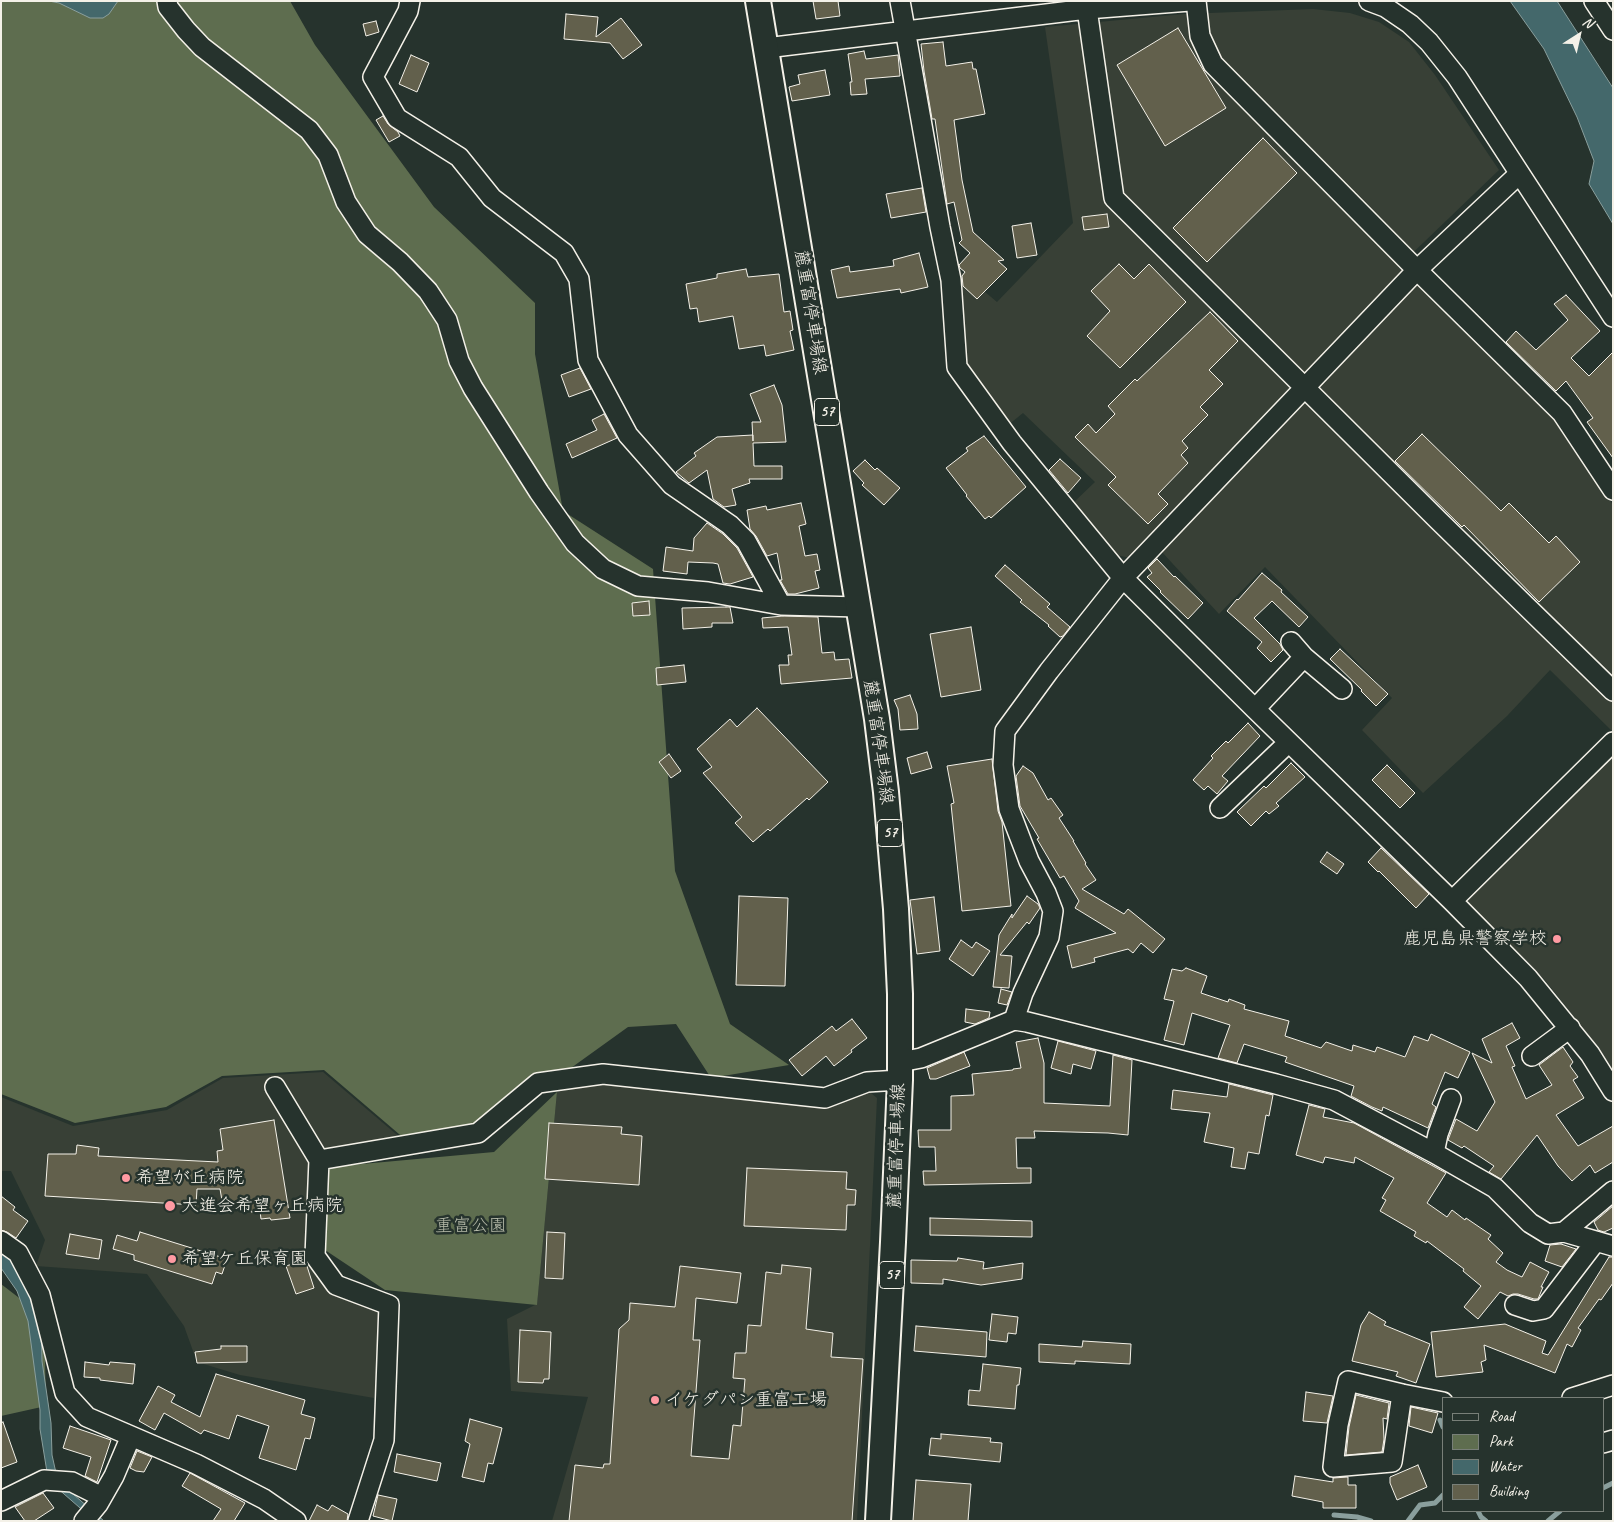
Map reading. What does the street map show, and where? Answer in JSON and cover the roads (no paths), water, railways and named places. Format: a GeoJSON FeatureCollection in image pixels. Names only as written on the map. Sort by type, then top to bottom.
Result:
{"type":"FeatureCollection","features":[{"type":"Feature","properties":{"kind":"main road","name":"麓重富停車場線"},"geometry":{"type":"LineString","coordinates":[[758,1],[877,719],[886,792],[896,909],[900,994],[900,1071],[894,1242],[878,1521]]}},
{"type":"Feature","properties":{"kind":"street"},"geometry":{"type":"LineString","coordinates":[[167,1],[168,7],[202,47],[309,130],[328,155],[346,202],[367,234],[400,262],[428,291],[447,320],[459,361],[473,388],[539,492],[575,543],[603,569],[638,586],[708,592],[781,605],[859,607]]}},
{"type":"Feature","properties":{"kind":"street"},"geometry":{"type":"LineString","coordinates":[[410,1],[408,11],[373,77],[396,118],[459,157],[492,198],[564,253],[579,279],[588,360],[628,435],[672,485],[730,525],[746,540],[781,605]]}},
{"type":"Feature","properties":{"kind":"street"},"geometry":{"type":"LineString","coordinates":[[900,1],[951,280],[957,367],[1012,443],[1123,578],[1528,978],[1590,1054],[1613,1091]]}},
{"type":"Feature","properties":{"kind":"street"},"geometry":{"type":"LineString","coordinates":[[766,48],[1087,9],[1190,1]]}},
{"type":"Feature","properties":{"kind":"street"},"geometry":{"type":"LineString","coordinates":[[1196,1],[1200,36],[1213,64],[1562,413],[1613,490]]}},
{"type":"Feature","properties":{"kind":"street"},"geometry":{"type":"LineString","coordinates":[[1594,1],[1613,30]]}},
{"type":"Feature","properties":{"kind":"street"},"geometry":{"type":"LineString","coordinates":[[1380,3],[1410,24],[1429,42],[1457,77],[1613,317]]}},
{"type":"Feature","properties":{"kind":"street"},"geometry":{"type":"LineString","coordinates":[[1087,9],[1114,198],[1613,691]]}},
{"type":"Feature","properties":{"kind":"street"},"geometry":{"type":"LineString","coordinates":[[1014,1020],[1049,938],[1053,911],[1029,861],[1009,809],[1003,765],[1005,731],[1123,578],[1417,270],[1519,174]]}},
{"type":"Feature","properties":{"kind":"street"},"geometry":{"type":"LineString","coordinates":[[1290,642],[1304,657],[1342,689]]}},
{"type":"Feature","properties":{"kind":"street"},"geometry":{"type":"LineString","coordinates":[[1255,709],[1304,657]]}},
{"type":"Feature","properties":{"kind":"street"},"geometry":{"type":"LineString","coordinates":[[1220,808],[1289,742]]}},
{"type":"Feature","properties":{"kind":"street"},"geometry":{"type":"LineString","coordinates":[[1452,901],[1613,742]]}},
{"type":"Feature","properties":{"kind":"street"},"geometry":{"type":"LineString","coordinates":[[319,1160],[478,1133],[538,1083],[603,1074],[824,1098],[900,1071],[921,1058],[1014,1020],[1334,1100],[1495,1188],[1530,1223],[1548,1234],[1564,1232],[1604,1244],[1544,1309],[1533,1311],[1515,1305]]}},
{"type":"Feature","properties":{"kind":"street"},"geometry":{"type":"LineString","coordinates":[[1532,1056],[1570,1028]]}},
{"type":"Feature","properties":{"kind":"street"},"geometry":{"type":"LineString","coordinates":[[275,1086],[319,1160],[315,1256],[336,1285],[388,1305],[384,1440],[358,1521]]}},
{"type":"Feature","properties":{"kind":"street"},"geometry":{"type":"LineString","coordinates":[[1434,1153],[1438,1134],[1451,1100]]}},
{"type":"Feature","properties":{"kind":"street"},"geometry":{"type":"LineString","coordinates":[[1564,1232],[1613,1191]]}},
{"type":"Feature","properties":{"kind":"street"},"geometry":{"type":"LineString","coordinates":[[1,1241],[18,1253],[40,1295],[65,1393],[87,1417],[196,1464],[264,1498],[296,1521]]}},
{"type":"Feature","properties":{"kind":"street"},"geometry":{"type":"LineString","coordinates":[[1402,1394],[1392,1462],[1333,1468],[1338,1424],[1348,1381],[1442,1402]]}},
{"type":"Feature","properties":{"kind":"street"},"geometry":{"type":"LineString","coordinates":[[1575,1397],[1613,1385]]}},
{"type":"Feature","properties":{"kind":"street"},"geometry":{"type":"LineString","coordinates":[[84,1521],[100,1501],[114,1476],[132,1436]]}},
{"type":"Feature","properties":{"kind":"street"},"geometry":{"type":"LineString","coordinates":[[1,1501],[46,1480],[70,1482],[100,1501]]}},
{"type":"Feature","properties":{"kind":"water"},"geometry":{"type":"Polygon","coordinates":[[[49,1],[118,1],[109,14],[103,18],[90,18],[59,3],[49,1]]]}},
{"type":"Feature","properties":{"kind":"water"},"geometry":{"type":"Polygon","coordinates":[[[1510,1],[1557,1],[1613,88],[1613,224],[1589,184],[1594,161],[1577,117],[1544,49],[1510,1]]]}},
{"type":"Feature","properties":{"kind":"water"},"geometry":{"type":"Polygon","coordinates":[[[1,1248],[17,1262],[41,1317],[42,1361],[51,1423],[52,1455],[56,1473],[65,1487],[104,1521],[95,1521],[56,1487],[47,1472],[40,1429],[40,1410],[28,1321],[17,1291],[1,1268],[1,1248]]]}},
{"type":"Feature","properties":{"kind":"waterway"},"geometry":{"type":"LineString","coordinates":[[1440,1420],[1442,1425]]}},
{"type":"Feature","properties":{"kind":"waterway"},"geometry":{"type":"LineString","coordinates":[[1604,1488],[1613,1483]]}},
{"type":"Feature","properties":{"kind":"waterway"},"geometry":{"type":"LineString","coordinates":[[1408,1521],[1420,1505],[1435,1503],[1442,1496]]}},
{"type":"Feature","properties":{"kind":"waterway"},"geometry":{"type":"LineString","coordinates":[[1478,1512],[1486,1521]]}},
{"type":"Feature","properties":{"kind":"waterway"},"geometry":{"type":"LineString","coordinates":[[1548,1521],[1559,1512]]}},
{"type":"Feature","properties":{"kind":"waterway"},"geometry":{"type":"LineString","coordinates":[[1334,1515],[1357,1517],[1371,1521]]}},
{"type":"Feature","properties":{"kind":"place","name":"鹿児島県警察学校"},"geometry":{"type":"Point","coordinates":[1557,939]}},
{"type":"Feature","properties":{"kind":"place","name":"希望が丘病院"},"geometry":{"type":"Point","coordinates":[126,1178]}},
{"type":"Feature","properties":{"kind":"place","name":"大進会希望ヶ丘病院"},"geometry":{"type":"Point","coordinates":[170,1206]}},
{"type":"Feature","properties":{"kind":"place","name":"希望ケ丘保育園"},"geometry":{"type":"Point","coordinates":[172,1259]}},
{"type":"Feature","properties":{"kind":"place","name":"イケダパン重富工場"},"geometry":{"type":"Point","coordinates":[655,1400]}},
{"type":"Feature","properties":{"kind":"park label","name":"重富公園"},"geometry":{"type":"Point","coordinates":[471,1226]}}]}
